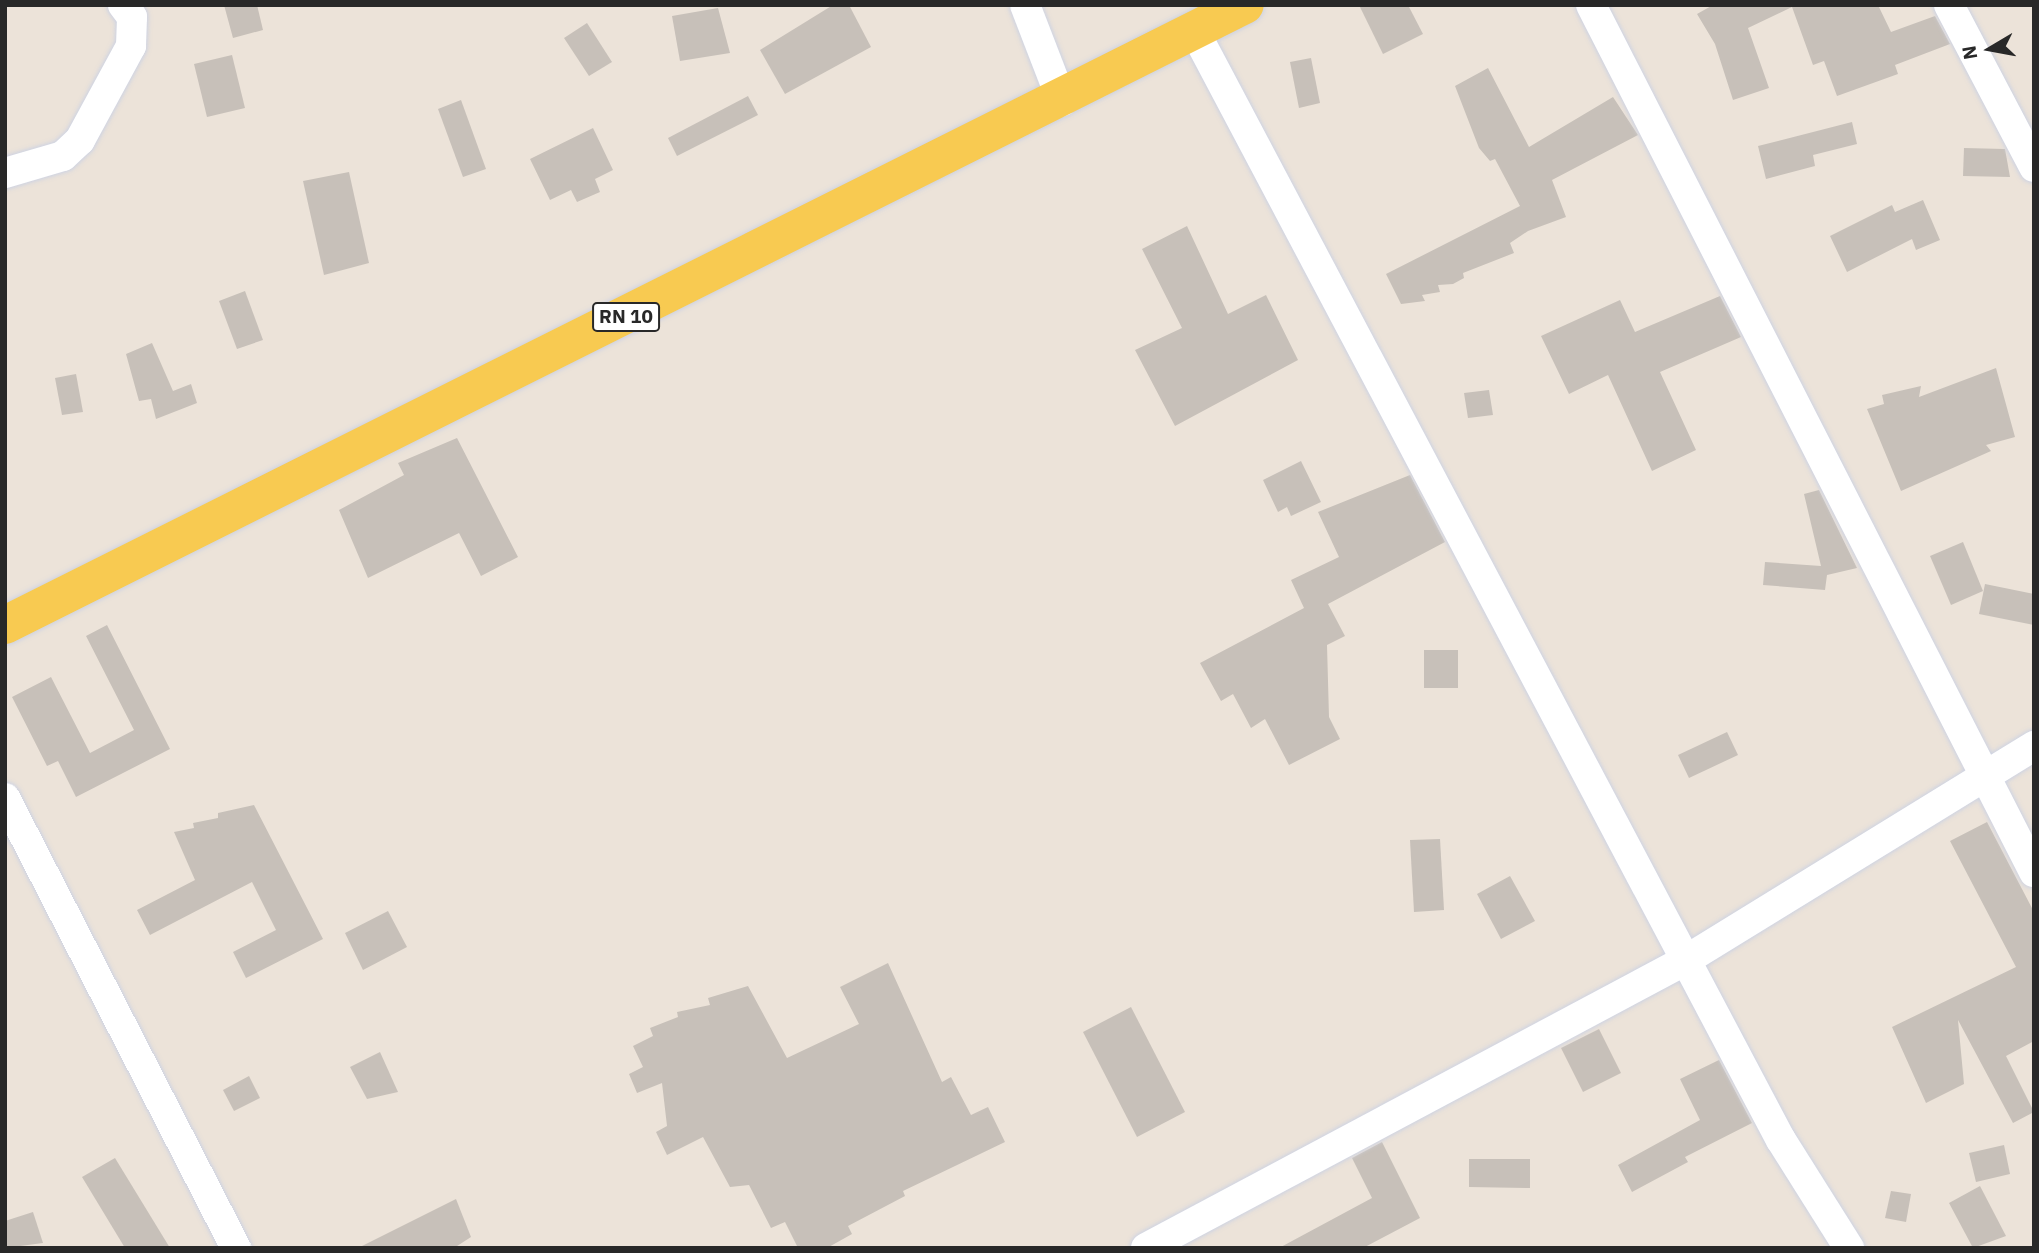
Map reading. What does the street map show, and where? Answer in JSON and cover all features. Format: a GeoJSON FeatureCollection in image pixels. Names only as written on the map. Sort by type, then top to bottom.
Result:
{"type":"FeatureCollection","features":[{"type":"Feature","properties":{"kind":"main road","name":"RN 10"},"geometry":{"type":"LineString","coordinates":[[5,625],[1062,101],[1245,5]]}},
{"type":"Feature","properties":{"kind":"street"},"geometry":{"type":"LineString","coordinates":[[1025,5],[1062,101]]}},
{"type":"Feature","properties":{"kind":"street"},"geometry":{"type":"LineString","coordinates":[[1591,5],[2034,872]]}},
{"type":"Feature","properties":{"kind":"street"},"geometry":{"type":"LineString","coordinates":[[1949,5],[2034,167]]}},
{"type":"Feature","properties":{"kind":"street"},"geometry":{"type":"LineString","coordinates":[[5,173],[63,156],[80,140],[131,46],[136,9]]}},
{"type":"Feature","properties":{"kind":"street"},"geometry":{"type":"LineString","coordinates":[[1195,32],[1781,1140],[1849,1248]]}},
{"type":"Feature","properties":{"kind":"street"},"geometry":{"type":"LineString","coordinates":[[1146,1248],[1686,960],[1984,774],[2034,746]]}},
{"type":"Feature","properties":{"kind":"street"},"geometry":{"type":"LineString","coordinates":[[5,798],[236,1248]]}},
{"type":"Feature","properties":{"kind":"building"},"geometry":{"type":"Polygon","coordinates":[[[224,5],[257,5],[263,30],[233,38],[224,5]]]}},
{"type":"Feature","properties":{"kind":"building"},"geometry":{"type":"Polygon","coordinates":[[[833,5],[849,5],[871,47],[785,94],[760,50],[833,5]]]}},
{"type":"Feature","properties":{"kind":"building"},"geometry":{"type":"Polygon","coordinates":[[[1359,5],[1408,5],[1423,34],[1383,54],[1359,5]]]}},
{"type":"Feature","properties":{"kind":"building"},"geometry":{"type":"Polygon","coordinates":[[[1713,5],[1878,5],[1891,32],[1935,16],[1950,44],[1895,65],[1898,74],[1837,96],[1824,61],[1813,65],[1792,7],[1748,28],[1769,88],[1733,100],[1715,44],[1697,14],[1713,5]]]}},
{"type":"Feature","properties":{"kind":"building"},"geometry":{"type":"Polygon","coordinates":[[[718,8],[730,53],[680,61],[672,16],[718,8]]]}},
{"type":"Feature","properties":{"kind":"building"},"geometry":{"type":"Polygon","coordinates":[[[587,23],[612,62],[589,76],[564,38],[587,23]]]}},
{"type":"Feature","properties":{"kind":"building"},"geometry":{"type":"Polygon","coordinates":[[[232,55],[245,108],[207,117],[194,64],[232,55]]]}},
{"type":"Feature","properties":{"kind":"building"},"geometry":{"type":"Polygon","coordinates":[[[1311,58],[1320,103],[1299,108],[1290,62],[1311,58]]]}},
{"type":"Feature","properties":{"kind":"building"},"geometry":{"type":"Polygon","coordinates":[[[1488,68],[1529,147],[1613,97],[1638,135],[1552,180],[1566,217],[1528,231],[1510,243],[1514,253],[1463,273],[1464,278],[1453,284],[1438,285],[1440,292],[1422,295],[1425,301],[1401,304],[1386,274],[1520,206],[1495,159],[1490,161],[1479,148],[1455,86],[1488,68]]]}},
{"type":"Feature","properties":{"kind":"building"},"geometry":{"type":"Polygon","coordinates":[[[748,96],[758,115],[677,156],[668,138],[748,96]]]}},
{"type":"Feature","properties":{"kind":"building"},"geometry":{"type":"Polygon","coordinates":[[[461,100],[486,169],[463,177],[438,109],[461,100]]]}},
{"type":"Feature","properties":{"kind":"building"},"geometry":{"type":"Polygon","coordinates":[[[1852,122],[1857,144],[1813,155],[1815,166],[1766,179],[1758,146],[1852,122]]]}},
{"type":"Feature","properties":{"kind":"building"},"geometry":{"type":"Polygon","coordinates":[[[593,128],[613,170],[595,179],[600,192],[577,202],[571,190],[550,200],[530,159],[593,128]]]}},
{"type":"Feature","properties":{"kind":"building"},"geometry":{"type":"Polygon","coordinates":[[[1964,148],[2005,149],[2010,177],[1963,176],[1964,148]]]}},
{"type":"Feature","properties":{"kind":"building"},"geometry":{"type":"Polygon","coordinates":[[[349,172],[369,263],[324,275],[303,181],[349,172]]]}},
{"type":"Feature","properties":{"kind":"building"},"geometry":{"type":"Polygon","coordinates":[[[1923,200],[1940,240],[1916,250],[1912,239],[1847,272],[1830,236],[1892,205],[1895,212],[1923,200]]]}},
{"type":"Feature","properties":{"kind":"building"},"geometry":{"type":"Polygon","coordinates":[[[1187,226],[1228,314],[1266,295],[1298,360],[1175,426],[1135,350],[1182,328],[1142,249],[1187,226]]]}},
{"type":"Feature","properties":{"kind":"building"},"geometry":{"type":"Polygon","coordinates":[[[245,291],[263,340],[237,349],[219,301],[245,291]]]}},
{"type":"Feature","properties":{"kind":"building"},"geometry":{"type":"Polygon","coordinates":[[[1720,296],[1741,337],[1660,372],[1696,450],[1652,471],[1608,375],[1569,394],[1541,336],[1620,300],[1635,332],[1720,296]]]}},
{"type":"Feature","properties":{"kind":"building"},"geometry":{"type":"Polygon","coordinates":[[[152,343],[173,391],[191,384],[197,403],[156,419],[151,399],[139,401],[126,354],[152,343]]]}},
{"type":"Feature","properties":{"kind":"building"},"geometry":{"type":"Polygon","coordinates":[[[1996,368],[2015,437],[1986,445],[1991,451],[1901,491],[1867,409],[1884,404],[1882,395],[1921,386],[1919,397],[1996,368]]]}},
{"type":"Feature","properties":{"kind":"building"},"geometry":{"type":"Polygon","coordinates":[[[76,374],[83,412],[62,415],[55,378],[76,374]]]}},
{"type":"Feature","properties":{"kind":"building"},"geometry":{"type":"Polygon","coordinates":[[[1489,390],[1493,415],[1468,418],[1464,393],[1489,390]]]}},
{"type":"Feature","properties":{"kind":"building"},"geometry":{"type":"Polygon","coordinates":[[[457,438],[518,557],[481,576],[459,533],[368,578],[339,510],[404,475],[398,463],[457,438]]]}},
{"type":"Feature","properties":{"kind":"building"},"geometry":{"type":"Polygon","coordinates":[[[1301,461],[1321,502],[1291,516],[1287,507],[1278,512],[1263,480],[1301,461]]]}},
{"type":"Feature","properties":{"kind":"building"},"geometry":{"type":"Polygon","coordinates":[[[1410,475],[1445,542],[1328,604],[1345,636],[1327,645],[1329,717],[1340,739],[1289,765],[1265,719],[1251,728],[1233,694],[1221,701],[1200,663],[1304,608],[1291,580],[1339,557],[1318,512],[1410,475]]]}},
{"type":"Feature","properties":{"kind":"building"},"geometry":{"type":"Polygon","coordinates":[[[1819,490],[1857,568],[1827,575],[1825,590],[1763,585],[1765,562],[1821,566],[1804,494],[1819,490]]]}},
{"type":"Feature","properties":{"kind":"building"},"geometry":{"type":"Polygon","coordinates":[[[1963,542],[1983,591],[1951,605],[1930,556],[1963,542]]]}},
{"type":"Feature","properties":{"kind":"building"},"geometry":{"type":"Polygon","coordinates":[[[1985,584],[2034,594],[2034,625],[1979,614],[1985,584]]]}},
{"type":"Feature","properties":{"kind":"building"},"geometry":{"type":"Polygon","coordinates":[[[107,625],[170,749],[76,797],[58,761],[47,766],[12,697],[51,677],[90,753],[134,730],[86,636],[107,625]]]}},
{"type":"Feature","properties":{"kind":"building"},"geometry":{"type":"Polygon","coordinates":[[[1424,650],[1458,650],[1458,688],[1424,688],[1424,650]]]}},
{"type":"Feature","properties":{"kind":"building"},"geometry":{"type":"Polygon","coordinates":[[[1727,732],[1738,755],[1689,778],[1678,755],[1727,732]]]}},
{"type":"Feature","properties":{"kind":"building"},"geometry":{"type":"Polygon","coordinates":[[[254,805],[323,939],[246,978],[233,952],[276,930],[252,882],[150,935],[137,910],[195,880],[174,832],[194,828],[193,823],[218,818],[218,813],[254,805]]]}},
{"type":"Feature","properties":{"kind":"building"},"geometry":{"type":"Polygon","coordinates":[[[1987,822],[2034,912],[2034,1041],[2006,1056],[2034,1112],[2013,1123],[1958,1020],[1964,1084],[1926,1103],[1892,1027],[2016,967],[1950,841],[1987,822]]]}},
{"type":"Feature","properties":{"kind":"building"},"geometry":{"type":"Polygon","coordinates":[[[1440,839],[1444,910],[1414,912],[1410,840],[1440,839]]]}},
{"type":"Feature","properties":{"kind":"building"},"geometry":{"type":"Polygon","coordinates":[[[1510,876],[1535,921],[1501,939],[1477,894],[1510,876]]]}},
{"type":"Feature","properties":{"kind":"building"},"geometry":{"type":"Polygon","coordinates":[[[388,911],[407,947],[363,970],[345,933],[388,911]]]}},
{"type":"Feature","properties":{"kind":"building"},"geometry":{"type":"Polygon","coordinates":[[[888,963],[942,1082],[951,1077],[971,1115],[988,1107],[1005,1142],[903,1191],[905,1196],[848,1226],[852,1234],[827,1248],[798,1248],[785,1222],[771,1228],[749,1185],[730,1187],[703,1137],[667,1155],[656,1132],[667,1126],[662,1083],[637,1093],[629,1074],[643,1067],[633,1046],[653,1036],[650,1028],[678,1017],[677,1012],[710,1005],[708,998],[748,986],[787,1058],[859,1024],[840,987],[888,963]]]}},
{"type":"Feature","properties":{"kind":"building"},"geometry":{"type":"Polygon","coordinates":[[[1131,1007],[1185,1112],[1137,1137],[1083,1032],[1131,1007]]]}},
{"type":"Feature","properties":{"kind":"building"},"geometry":{"type":"Polygon","coordinates":[[[1599,1029],[1621,1073],[1583,1092],[1561,1048],[1599,1029]]]}},
{"type":"Feature","properties":{"kind":"building"},"geometry":{"type":"Polygon","coordinates":[[[380,1052],[398,1092],[367,1099],[350,1067],[380,1052]]]}},
{"type":"Feature","properties":{"kind":"building"},"geometry":{"type":"Polygon","coordinates":[[[1719,1060],[1752,1123],[1685,1157],[1688,1162],[1632,1192],[1618,1165],[1700,1120],[1680,1079],[1719,1060]]]}},
{"type":"Feature","properties":{"kind":"building"},"geometry":{"type":"Polygon","coordinates":[[[249,1076],[260,1098],[234,1111],[223,1090],[249,1076]]]}},
{"type":"Feature","properties":{"kind":"building"},"geometry":{"type":"Polygon","coordinates":[[[1382,1142],[1420,1218],[1363,1248],[1279,1248],[1372,1198],[1352,1158],[1382,1142]]]}},
{"type":"Feature","properties":{"kind":"building"},"geometry":{"type":"Polygon","coordinates":[[[2004,1145],[2010,1174],[1976,1182],[1969,1153],[2004,1145]]]}},
{"type":"Feature","properties":{"kind":"building"},"geometry":{"type":"Polygon","coordinates":[[[115,1158],[170,1248],[125,1248],[82,1177],[115,1158]]]}},
{"type":"Feature","properties":{"kind":"building"},"geometry":{"type":"Polygon","coordinates":[[[1469,1159],[1530,1159],[1530,1188],[1469,1187],[1469,1159]]]}},
{"type":"Feature","properties":{"kind":"building"},"geometry":{"type":"Polygon","coordinates":[[[1980,1186],[2006,1236],[1973,1248],[1949,1203],[1980,1186]]]}},
{"type":"Feature","properties":{"kind":"building"},"geometry":{"type":"Polygon","coordinates":[[[1891,1191],[1911,1194],[1906,1222],[1885,1218],[1891,1191]]]}},
{"type":"Feature","properties":{"kind":"building"},"geometry":{"type":"Polygon","coordinates":[[[456,1199],[471,1237],[454,1248],[358,1248],[456,1199]]]}},
{"type":"Feature","properties":{"kind":"building"},"geometry":{"type":"Polygon","coordinates":[[[33,1212],[43,1243],[5,1248],[5,1221],[33,1212]]]}}]}
